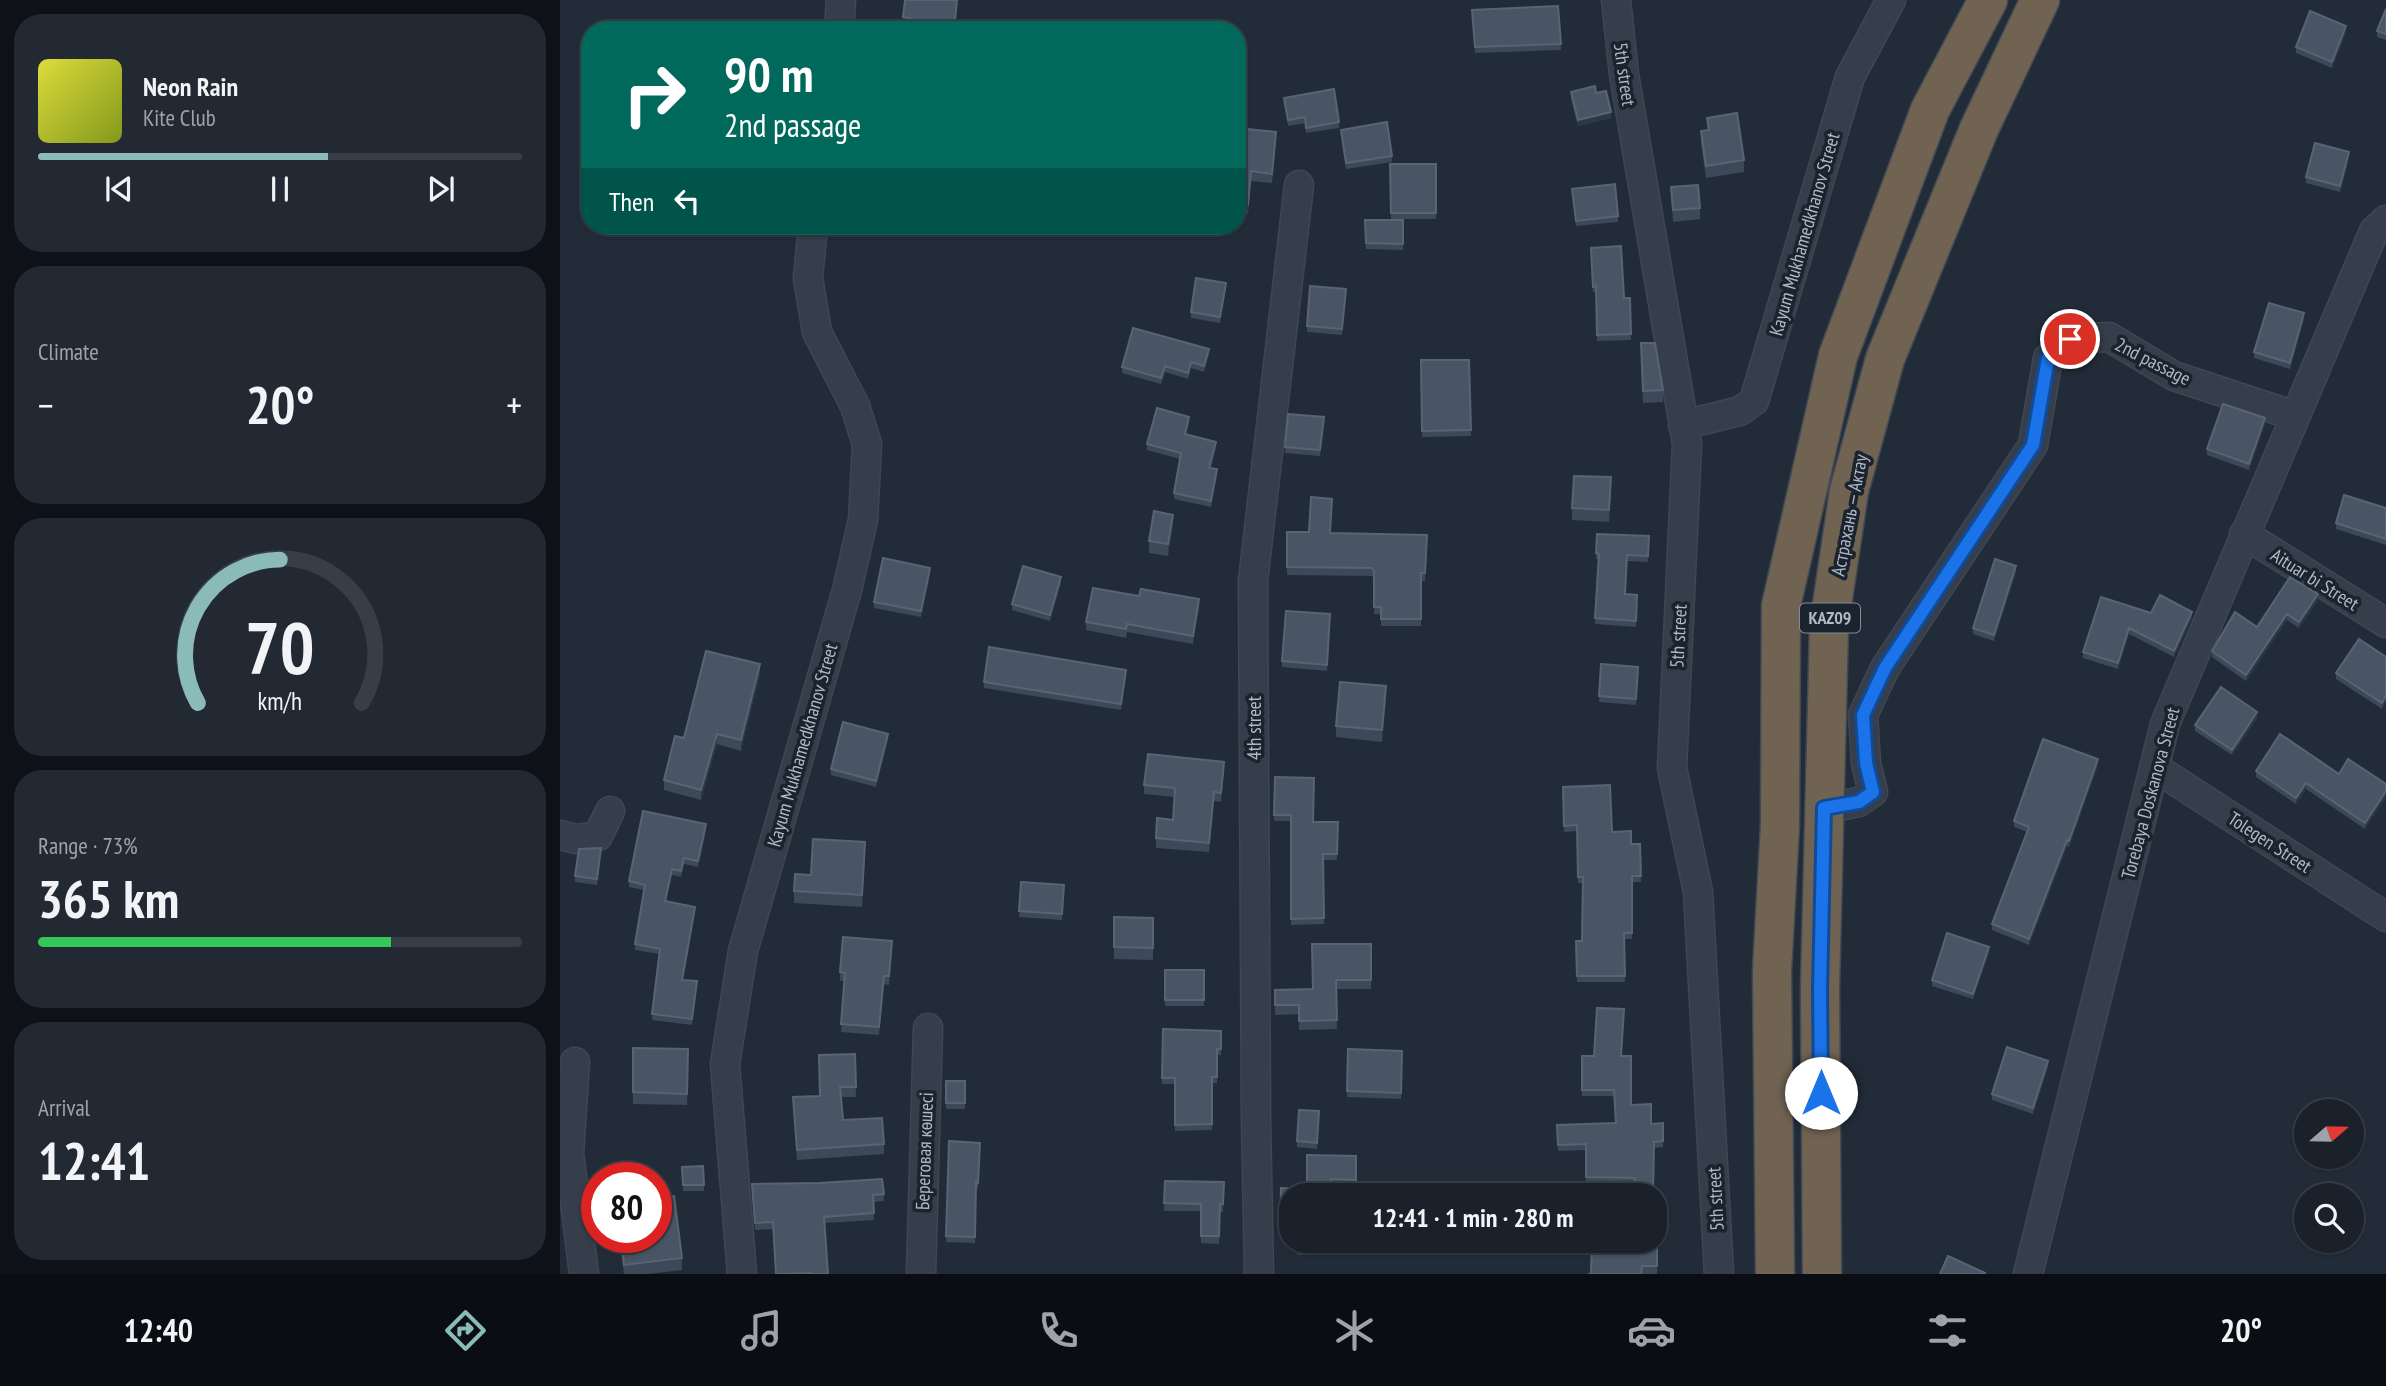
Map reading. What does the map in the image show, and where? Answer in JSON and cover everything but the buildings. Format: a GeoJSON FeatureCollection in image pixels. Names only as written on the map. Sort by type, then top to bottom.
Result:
{"type":"FeatureCollection","features":[{"type":"Feature","properties":{"kind":"highway","name":"KAZ09"},"geometry":{"type":"LineString","coordinates":[[1775,1274],[1772,971],[1780,825],[1781,606],[1838,356],[1930,110],[1988,0]]}},
{"type":"Feature","properties":{"kind":"highway","name":"Астрахань — Актау"},"geometry":{"type":"LineString","coordinates":[[1822,1274],[1820,989],[1829,625],[1849,491],[1885,359],[1979,129],[2040,0]]}},
{"type":"Feature","properties":{"kind":"street"},"geometry":{"type":"LineString","coordinates":[[840,21],[841,0]]}},
{"type":"Feature","properties":{"kind":"street","name":"5th street"},"geometry":{"type":"LineString","coordinates":[[1616,0],[1624,74],[1687,444],[1672,768],[1698,892],[1719,1274]]}},
{"type":"Feature","properties":{"kind":"street","name":"Kayum Mukhamedkhanov Street"},"geometry":{"type":"LineString","coordinates":[[1683,425],[1740,411],[1754,401],[1850,77],[1891,0]]}},
{"type":"Feature","properties":{"kind":"street","name":"4th street"},"geometry":{"type":"LineString","coordinates":[[1259,1274],[1255,1105],[1253,581],[1299,185]]}},
{"type":"Feature","properties":{"kind":"street","name":"Torebaya Doskanova Street"},"geometry":{"type":"LineString","coordinates":[[2028,1274],[2165,724],[2374,231],[2386,220]]}},
{"type":"Feature","properties":{"kind":"street","name":"Kayum Mukhamedkhanov Street"},"geometry":{"type":"LineString","coordinates":[[742,1274],[724,1064],[743,951],[847,590],[863,520],[867,444],[855,406],[817,332],[808,278],[812,235]]}},
{"type":"Feature","properties":{"kind":"street","name":"2nd passage"},"geometry":{"type":"LineString","coordinates":[[1824,808],[1859,802],[1873,792],[1866,763],[1863,715],[1885,668],[2033,445],[2048,358],[2062,345],[2070,339],[2109,337],[2174,376],[2295,416]]}},
{"type":"Feature","properties":{"kind":"street","name":"Aituar bi Street"},"geometry":{"type":"LineString","coordinates":[[2244,534],[2386,623]]}},
{"type":"Feature","properties":{"kind":"street","name":"Tolegen Street"},"geometry":{"type":"LineString","coordinates":[[2154,767],[2386,918]]}},
{"type":"Feature","properties":{"kind":"street"},"geometry":{"type":"LineString","coordinates":[[560,835],[576,839],[598,836],[610,811]]}},
{"type":"Feature","properties":{"kind":"street","name":"Береговая көшесі"},"geometry":{"type":"LineString","coordinates":[[921,1274],[928,1028]]}},
{"type":"Feature","properties":{"kind":"street"},"geometry":{"type":"LineString","coordinates":[[575,1062],[569,1153],[584,1274]]}},
{"type":"Feature","properties":{"kind":"route"},"geometry":{"type":"LineString","coordinates":[[1821,1093],[1824,808],[1859,802],[1873,792],[1866,763],[1863,715],[1885,668],[2033,445],[2048,358],[2070,339]]}}]}
